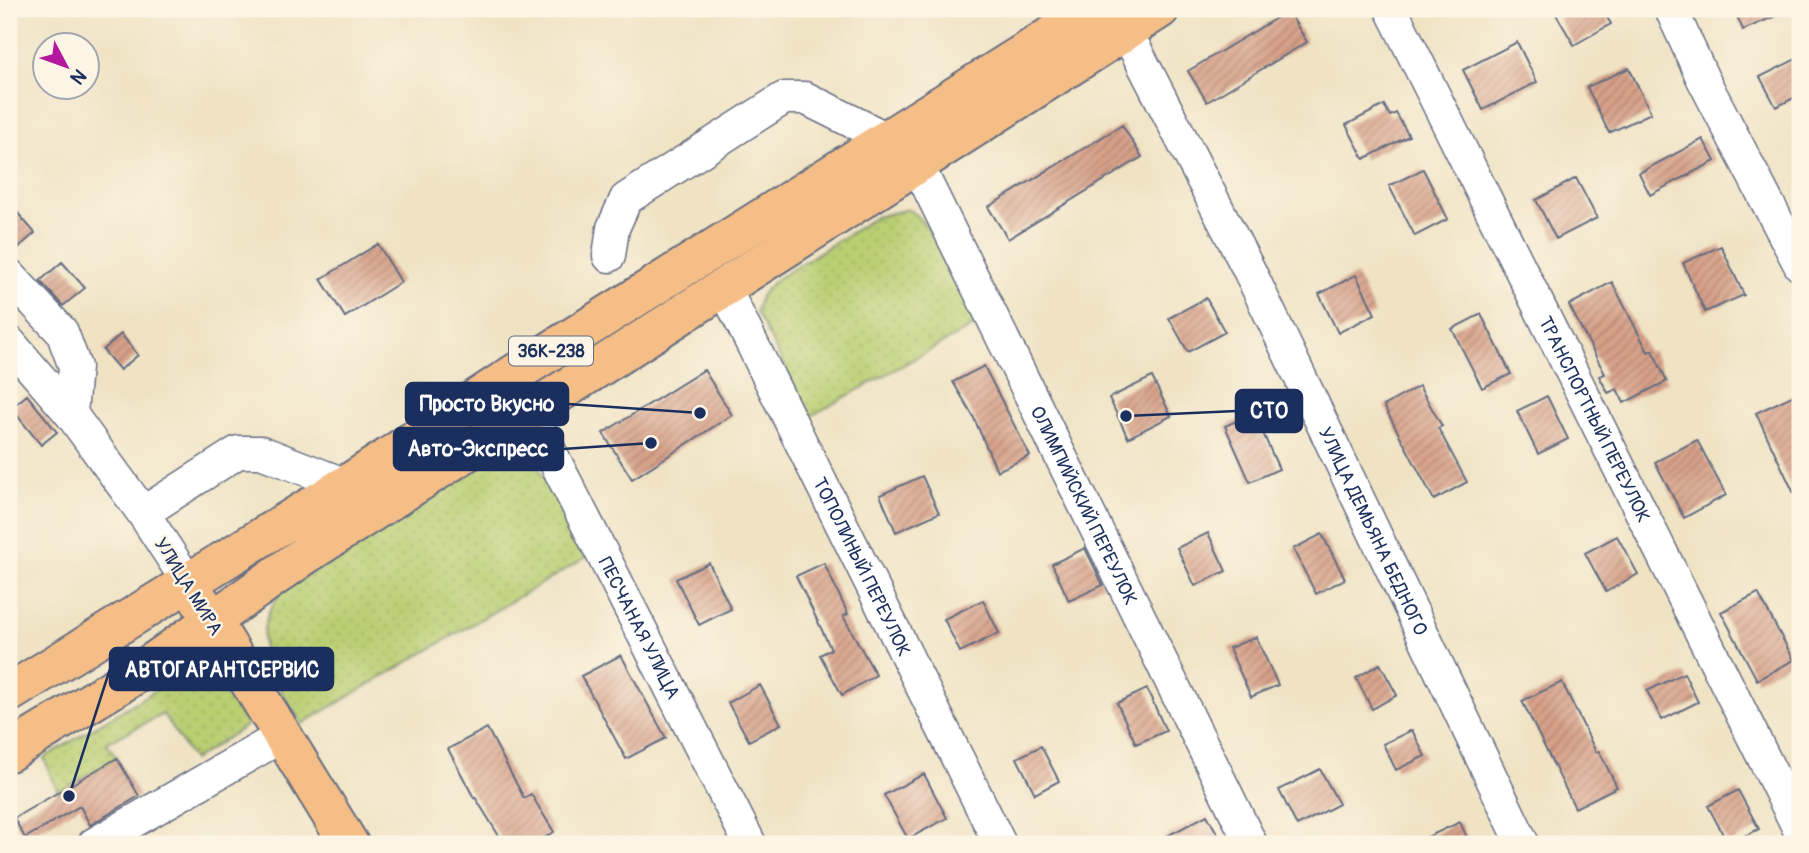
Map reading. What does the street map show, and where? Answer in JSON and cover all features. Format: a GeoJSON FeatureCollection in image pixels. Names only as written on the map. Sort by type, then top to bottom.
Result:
{"type":"FeatureCollection","features":[{"type":"Feature","properties":{"kind":"main road","name":"36К-238"},"geometry":{"type":"LineString","coordinates":[[9,693],[346,485],[511,376],[1094,9]]}},
{"type":"Feature","properties":{"kind":"main road"},"geometry":{"type":"LineString","coordinates":[[9,752],[138,673],[305,555],[1160,9]]}},
{"type":"Feature","properties":{"kind":"main road","name":"УЛИЦА МИРА"},"geometry":{"type":"LineString","coordinates":[[188,582],[349,844]]}},
{"type":"Feature","properties":{"kind":"street","name":"ТРАНСПОРТНЫЙ ПЕРЕУЛОК"},"geometry":{"type":"LineString","coordinates":[[1391,9],[1800,831]]}},
{"type":"Feature","properties":{"kind":"street"},"geometry":{"type":"LineString","coordinates":[[1671,9],[1703,79],[1800,265]]}},
{"type":"Feature","properties":{"kind":"street","name":"УЛИЦА ДЕМЬЯНА БЕДНОГО"},"geometry":{"type":"LineString","coordinates":[[1126,31],[1250,272],[1523,844]]}},
{"type":"Feature","properties":{"kind":"street"},"geometry":{"type":"LineString","coordinates":[[609,256],[613,228],[626,199],[784,98],[805,98],[887,139]]}},
{"type":"Feature","properties":{"kind":"street","name":"ОЛИМПИЙСКИЙ ПЕРЕУЛОК"},"geometry":{"type":"LineString","coordinates":[[917,164],[1251,844]]}},
{"type":"Feature","properties":{"kind":"street"},"geometry":{"type":"LineString","coordinates":[[9,275],[62,332],[75,367],[71,414]]}},
{"type":"Feature","properties":{"kind":"street","name":"ТОПОЛИНЫЙ ПЕРЕУЛОК"},"geometry":{"type":"LineString","coordinates":[[724,287],[1000,844]]}},
{"type":"Feature","properties":{"kind":"street","name":"УЛИЦА МИРА"},"geometry":{"type":"LineString","coordinates":[[9,342],[71,414],[143,513],[188,582]]}},
{"type":"Feature","properties":{"kind":"street","name":"ПЕСЧАНАЯ УЛИЦА"},"geometry":{"type":"LineString","coordinates":[[530,412],[750,844]]}},
{"type":"Feature","properties":{"kind":"street"},"geometry":{"type":"LineString","coordinates":[[143,513],[237,452],[261,452],[346,485]]}},
{"type":"Feature","properties":{"kind":"street"},"geometry":{"type":"LineString","coordinates":[[94,844],[282,736]]}},
{"type":"Feature","properties":{"kind":"green space"},"geometry":{"type":"Polygon","coordinates":[[[908,209],[920,219],[940,246],[979,323],[811,416],[756,312],[761,296],[780,277],[876,217],[908,209]]]}},
{"type":"Feature","properties":{"kind":"green space"},"geometry":{"type":"Polygon","coordinates":[[[512,450],[525,450],[535,462],[587,557],[302,724],[273,676],[263,645],[269,612],[280,593],[492,458],[512,450]]]}},
{"type":"Feature","properties":{"kind":"green space"},"geometry":{"type":"Polygon","coordinates":[[[193,677],[219,688],[247,725],[193,760],[163,714],[106,743],[117,758],[58,792],[44,758],[161,687],[179,678],[193,677]]]}},
{"type":"Feature","properties":{"kind":"building"},"geometry":{"type":"Polygon","coordinates":[[[1553,9],[1602,9],[1611,24],[1574,45],[1553,9]]]}},
{"type":"Feature","properties":{"kind":"building"},"geometry":{"type":"Polygon","coordinates":[[[1734,9],[1792,9],[1743,30],[1734,9]]]}},
{"type":"Feature","properties":{"kind":"building"},"geometry":{"type":"Polygon","coordinates":[[[1288,11],[1307,42],[1207,102],[1188,71],[1288,11]]]}},
{"type":"Feature","properties":{"kind":"building"},"geometry":{"type":"Polygon","coordinates":[[[1517,42],[1537,82],[1483,110],[1463,70],[1517,42]]]}},
{"type":"Feature","properties":{"kind":"building"},"geometry":{"type":"Polygon","coordinates":[[[1800,57],[1800,95],[1776,107],[1760,77],[1800,57]]]}},
{"type":"Feature","properties":{"kind":"building"},"geometry":{"type":"Polygon","coordinates":[[[1629,68],[1651,113],[1609,133],[1587,87],[1629,68]]]}},
{"type":"Feature","properties":{"kind":"building"},"geometry":{"type":"Polygon","coordinates":[[[1384,105],[1390,116],[1396,113],[1409,136],[1364,159],[1346,125],[1384,105]]]}},
{"type":"Feature","properties":{"kind":"building"},"geometry":{"type":"Polygon","coordinates":[[[1122,125],[1142,157],[1008,239],[988,207],[1122,125]]]}},
{"type":"Feature","properties":{"kind":"building"},"geometry":{"type":"Polygon","coordinates":[[[1703,139],[1715,161],[1650,195],[1639,173],[1703,139]]]}},
{"type":"Feature","properties":{"kind":"building"},"geometry":{"type":"Polygon","coordinates":[[[1423,169],[1448,219],[1415,236],[1389,186],[1423,169]]]}},
{"type":"Feature","properties":{"kind":"building"},"geometry":{"type":"Polygon","coordinates":[[[1576,178],[1597,218],[1556,239],[1536,200],[1576,178]]]}},
{"type":"Feature","properties":{"kind":"building"},"geometry":{"type":"Polygon","coordinates":[[[9,203],[35,233],[18,248],[9,237],[9,203]]]}},
{"type":"Feature","properties":{"kind":"building"},"geometry":{"type":"Polygon","coordinates":[[[378,244],[401,282],[345,317],[321,279],[378,244]]]}},
{"type":"Feature","properties":{"kind":"building"},"geometry":{"type":"Polygon","coordinates":[[[1721,246],[1744,295],[1705,312],[1683,263],[1721,246]]]}},
{"type":"Feature","properties":{"kind":"building"},"geometry":{"type":"Polygon","coordinates":[[[62,262],[85,288],[63,306],[40,281],[62,262]]]}},
{"type":"Feature","properties":{"kind":"building"},"geometry":{"type":"Polygon","coordinates":[[[1356,275],[1375,314],[1338,333],[1319,294],[1356,275]]]}},
{"type":"Feature","properties":{"kind":"building"},"geometry":{"type":"Polygon","coordinates":[[[1612,282],[1648,352],[1652,350],[1667,381],[1624,403],[1617,389],[1608,393],[1599,376],[1605,374],[1569,305],[1612,282]]]}},
{"type":"Feature","properties":{"kind":"building"},"geometry":{"type":"Polygon","coordinates":[[[1206,298],[1225,332],[1188,352],[1169,318],[1206,298]]]}},
{"type":"Feature","properties":{"kind":"building"},"geometry":{"type":"Polygon","coordinates":[[[1481,314],[1511,374],[1482,388],[1452,329],[1481,314]]]}},
{"type":"Feature","properties":{"kind":"building"},"geometry":{"type":"Polygon","coordinates":[[[121,334],[138,355],[120,370],[103,350],[121,334]]]}},
{"type":"Feature","properties":{"kind":"building"},"geometry":{"type":"Polygon","coordinates":[[[984,366],[1030,456],[997,471],[973,416],[953,382],[984,366]]]}},
{"type":"Feature","properties":{"kind":"building"},"geometry":{"type":"Polygon","coordinates":[[[704,370],[732,415],[632,479],[603,433],[704,370]]]}},
{"type":"Feature","properties":{"kind":"building"},"geometry":{"type":"Polygon","coordinates":[[[1152,377],[1171,416],[1128,438],[1109,398],[1152,377]]]}},
{"type":"Feature","properties":{"kind":"building"},"geometry":{"type":"Polygon","coordinates":[[[1419,386],[1442,426],[1438,428],[1467,482],[1434,500],[1384,406],[1419,386]]]}},
{"type":"Feature","properties":{"kind":"building"},"geometry":{"type":"Polygon","coordinates":[[[27,395],[57,432],[41,445],[11,408],[27,395]]]}},
{"type":"Feature","properties":{"kind":"building"},"geometry":{"type":"Polygon","coordinates":[[[1794,395],[1800,409],[1800,506],[1756,413],[1794,395]]]}},
{"type":"Feature","properties":{"kind":"building"},"geometry":{"type":"Polygon","coordinates":[[[1547,396],[1568,439],[1538,454],[1517,411],[1547,396]]]}},
{"type":"Feature","properties":{"kind":"building"},"geometry":{"type":"Polygon","coordinates":[[[1254,413],[1279,469],[1250,482],[1225,426],[1254,413]]]}},
{"type":"Feature","properties":{"kind":"building"},"geometry":{"type":"Polygon","coordinates":[[[1697,440],[1726,495],[1684,518],[1655,462],[1697,440]]]}},
{"type":"Feature","properties":{"kind":"building"},"geometry":{"type":"Polygon","coordinates":[[[922,476],[939,513],[896,532],[880,495],[922,476]]]}},
{"type":"Feature","properties":{"kind":"building"},"geometry":{"type":"Polygon","coordinates":[[[1208,533],[1226,571],[1195,586],[1177,548],[1208,533]]]}},
{"type":"Feature","properties":{"kind":"building"},"geometry":{"type":"Polygon","coordinates":[[[1322,534],[1345,579],[1316,594],[1293,549],[1322,534]]]}},
{"type":"Feature","properties":{"kind":"building"},"geometry":{"type":"Polygon","coordinates":[[[1617,536],[1638,574],[1606,592],[1585,553],[1617,536]]]}},
{"type":"Feature","properties":{"kind":"building"},"geometry":{"type":"Polygon","coordinates":[[[1085,548],[1103,585],[1069,601],[1052,564],[1085,548]]]}},
{"type":"Feature","properties":{"kind":"building"},"geometry":{"type":"Polygon","coordinates":[[[709,563],[731,609],[699,625],[676,579],[709,563]]]}},
{"type":"Feature","properties":{"kind":"building"},"geometry":{"type":"Polygon","coordinates":[[[824,563],[848,614],[843,616],[876,675],[842,695],[820,655],[831,649],[796,576],[824,563]]]}},
{"type":"Feature","properties":{"kind":"building"},"geometry":{"type":"Polygon","coordinates":[[[1758,593],[1794,660],[1757,680],[1721,612],[1758,593]]]}},
{"type":"Feature","properties":{"kind":"building"},"geometry":{"type":"Polygon","coordinates":[[[983,600],[999,633],[960,652],[944,619],[983,600]]]}},
{"type":"Feature","properties":{"kind":"building"},"geometry":{"type":"Polygon","coordinates":[[[1256,637],[1278,685],[1251,697],[1229,648],[1256,637]]]}},
{"type":"Feature","properties":{"kind":"building"},"geometry":{"type":"Polygon","coordinates":[[[621,655],[666,738],[626,759],[581,676],[621,655]]]}},
{"type":"Feature","properties":{"kind":"building"},"geometry":{"type":"Polygon","coordinates":[[[1380,664],[1397,695],[1372,709],[1356,678],[1380,664]]]}},
{"type":"Feature","properties":{"kind":"building"},"geometry":{"type":"Polygon","coordinates":[[[1684,673],[1698,702],[1662,720],[1647,691],[1684,673]]]}},
{"type":"Feature","properties":{"kind":"building"},"geometry":{"type":"Polygon","coordinates":[[[1562,682],[1596,752],[1599,751],[1617,787],[1575,808],[1522,701],[1562,682]]]}},
{"type":"Feature","properties":{"kind":"building"},"geometry":{"type":"Polygon","coordinates":[[[760,685],[781,724],[749,741],[728,703],[760,685]]]}},
{"type":"Feature","properties":{"kind":"building"},"geometry":{"type":"Polygon","coordinates":[[[1147,689],[1166,731],[1136,744],[1117,703],[1147,689]]]}},
{"type":"Feature","properties":{"kind":"building"},"geometry":{"type":"Polygon","coordinates":[[[487,728],[524,798],[531,794],[554,832],[534,844],[504,844],[474,798],[448,749],[487,728]]]}},
{"type":"Feature","properties":{"kind":"building"},"geometry":{"type":"Polygon","coordinates":[[[1412,730],[1425,756],[1396,770],[1383,744],[1412,730]]]}},
{"type":"Feature","properties":{"kind":"building"},"geometry":{"type":"Polygon","coordinates":[[[1041,746],[1059,781],[1035,794],[1017,758],[1041,746]]]}},
{"type":"Feature","properties":{"kind":"building"},"geometry":{"type":"Polygon","coordinates":[[[117,758],[139,796],[90,825],[80,806],[25,838],[14,818],[117,758]]]}},
{"type":"Feature","properties":{"kind":"building"},"geometry":{"type":"Polygon","coordinates":[[[1320,769],[1339,804],[1297,826],[1279,790],[1320,769]]]}},
{"type":"Feature","properties":{"kind":"building"},"geometry":{"type":"Polygon","coordinates":[[[924,774],[947,818],[908,839],[884,795],[924,774]]]}},
{"type":"Feature","properties":{"kind":"building"},"geometry":{"type":"Polygon","coordinates":[[[1738,790],[1759,829],[1728,844],[1708,806],[1738,790]]]}},
{"type":"Feature","properties":{"kind":"building"},"geometry":{"type":"Polygon","coordinates":[[[1207,815],[1223,844],[1152,844],[1207,815]]]}},
{"type":"Feature","properties":{"kind":"building"},"geometry":{"type":"Polygon","coordinates":[[[1460,822],[1470,844],[1412,844],[1460,822]]]}},
{"type":"Feature","properties":{"kind":"place","name":"Просто Вкусно"},"geometry":{"type":"Point","coordinates":[700,413]}},
{"type":"Feature","properties":{"kind":"place","name":"СТО"},"geometry":{"type":"Point","coordinates":[1126,416]}},
{"type":"Feature","properties":{"kind":"place","name":"Авто-Экспресс"},"geometry":{"type":"Point","coordinates":[651,443]}},
{"type":"Feature","properties":{"kind":"place","name":"АВТОГАРАНТСЕРВИС"},"geometry":{"type":"Point","coordinates":[69,796]}}]}
